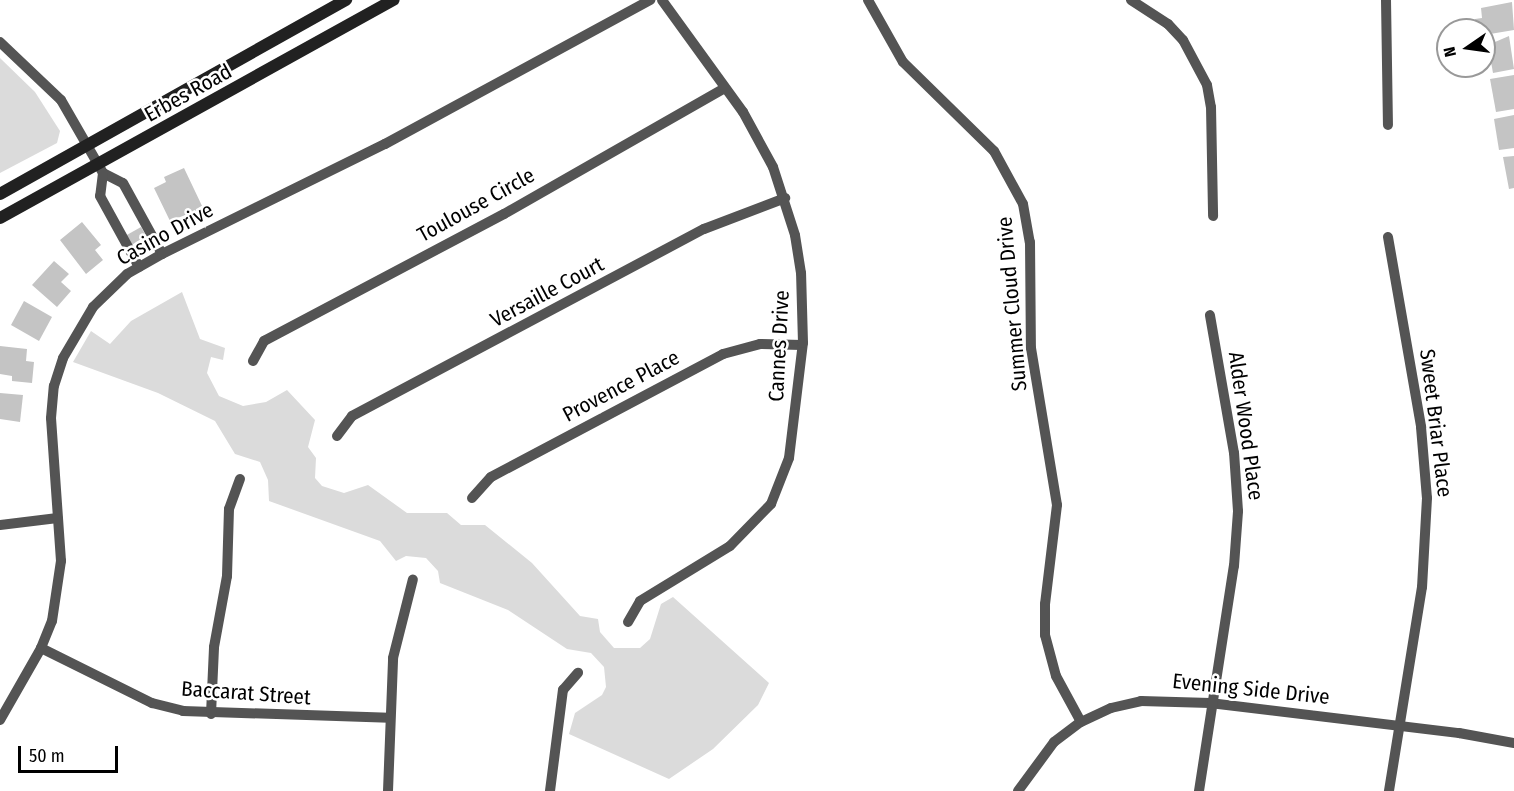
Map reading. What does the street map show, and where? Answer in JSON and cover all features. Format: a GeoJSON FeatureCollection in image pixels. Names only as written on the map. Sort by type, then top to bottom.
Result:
{"type":"FeatureCollection","features":[{"type":"Feature","properties":{"kind":"main road","name":"Erbes Road"},"geometry":{"type":"LineString","coordinates":[[0,194],[346,0]]}},
{"type":"Feature","properties":{"kind":"main road","name":"Erbes Road"},"geometry":{"type":"LineString","coordinates":[[0,218],[101,170],[394,0]]}},
{"type":"Feature","properties":{"kind":"street","name":"Casino Drive"},"geometry":{"type":"LineString","coordinates":[[0,720],[42,648],[60,589],[51,418],[63,358],[93,307],[139,267],[162,254],[385,144],[650,0]]}},
{"type":"Feature","properties":{"kind":"street","name":"Cannes Drive"},"geometry":{"type":"LineString","coordinates":[[628,622],[639,601],[730,546],[753,528],[771,504],[789,459],[802,345],[801,273],[785,198],[759,139],[662,0]]}},
{"type":"Feature","properties":{"kind":"street","name":"Summer Cloud Drive"},"geometry":{"type":"LineString","coordinates":[[868,0],[903,62],[994,151],[1023,204],[1030,242],[1031,348],[1057,505],[1045,604],[1045,635],[1056,676],[1081,722]]}},
{"type":"Feature","properties":{"kind":"street"},"geometry":{"type":"LineString","coordinates":[[1131,0],[1168,24],[1184,40],[1208,85],[1211,107],[1213,216]]}},
{"type":"Feature","properties":{"kind":"street"},"geometry":{"type":"LineString","coordinates":[[1386,0],[1388,125]]}},
{"type":"Feature","properties":{"kind":"street"},"geometry":{"type":"LineString","coordinates":[[0,42],[61,100],[101,170],[100,196],[139,267]]}},
{"type":"Feature","properties":{"kind":"street","name":"Toulouse Circle"},"geometry":{"type":"LineString","coordinates":[[253,361],[264,341],[504,214],[725,88]]}},
{"type":"Feature","properties":{"kind":"street"},"geometry":{"type":"LineString","coordinates":[[101,170],[123,183],[162,254]]}},
{"type":"Feature","properties":{"kind":"street","name":"Versaille Court"},"geometry":{"type":"LineString","coordinates":[[337,436],[352,416],[704,230],[785,198]]}},
{"type":"Feature","properties":{"kind":"street","name":"Sweet Briar Place"},"geometry":{"type":"LineString","coordinates":[[1388,237],[1421,427],[1427,498],[1422,587],[1397,725],[1389,791]]}},
{"type":"Feature","properties":{"kind":"street","name":"Alder Wood Place"},"geometry":{"type":"LineString","coordinates":[[1199,791],[1210,703],[1234,566],[1238,511],[1234,453],[1210,315]]}},
{"type":"Feature","properties":{"kind":"street","name":"Provence Place"},"geometry":{"type":"LineString","coordinates":[[472,498],[490,477],[723,354],[760,344],[802,345]]}},
{"type":"Feature","properties":{"kind":"street"},"geometry":{"type":"LineString","coordinates":[[211,714],[214,647],[227,576],[228,509],[240,479]]}},
{"type":"Feature","properties":{"kind":"street"},"geometry":{"type":"LineString","coordinates":[[0,525],[58,518]]}},
{"type":"Feature","properties":{"kind":"street"},"geometry":{"type":"LineString","coordinates":[[388,791],[393,658],[413,579]]}},
{"type":"Feature","properties":{"kind":"street","name":"Baccarat Street"},"geometry":{"type":"LineString","coordinates":[[42,648],[152,703],[211,714],[389,718]]}},
{"type":"Feature","properties":{"kind":"street"},"geometry":{"type":"LineString","coordinates":[[550,791],[563,690],[578,673]]}},
{"type":"Feature","properties":{"kind":"street","name":"Evening Side Drive"},"geometry":{"type":"LineString","coordinates":[[1018,791],[1053,741],[1081,722],[1141,701],[1210,703],[1397,725],[1514,744]]}},
{"type":"Feature","properties":{"kind":"shaded area"},"geometry":{"type":"Polygon","coordinates":[[[0,58],[35,92],[60,131],[57,143],[0,173],[0,58]]]}},
{"type":"Feature","properties":{"kind":"shaded area"},"geometry":{"type":"Polygon","coordinates":[[[182,292],[200,339],[225,348],[223,360],[211,357],[207,373],[219,396],[243,406],[266,402],[287,390],[315,420],[308,447],[316,458],[315,478],[322,486],[344,493],[368,485],[407,513],[447,513],[461,525],[485,525],[532,563],[580,616],[598,619],[600,632],[614,648],[640,648],[650,639],[661,604],[673,597],[769,683],[758,705],[713,749],[669,779],[569,734],[575,713],[602,695],[606,687],[604,667],[591,653],[567,649],[508,610],[440,583],[438,571],[426,558],[406,556],[396,561],[380,541],[269,501],[268,480],[260,462],[235,454],[215,421],[158,393],[73,362],[91,331],[110,344],[131,321],[182,292]]]}},
{"type":"Feature","properties":{"kind":"building"},"geometry":{"type":"Polygon","coordinates":[[[1512,2],[1514,30],[1496,33],[1496,18],[1482,18],[1481,8],[1512,2]]]}},
{"type":"Feature","properties":{"kind":"building"},"geometry":{"type":"Polygon","coordinates":[[[1509,36],[1514,69],[1496,72],[1496,42],[1509,36]]]}},
{"type":"Feature","properties":{"kind":"building"},"geometry":{"type":"Polygon","coordinates":[[[1514,75],[1514,109],[1496,112],[1490,79],[1514,75]]]}},
{"type":"Feature","properties":{"kind":"building"},"geometry":{"type":"Polygon","coordinates":[[[1514,115],[1514,148],[1499,150],[1494,119],[1514,115]]]}},
{"type":"Feature","properties":{"kind":"building"},"geometry":{"type":"Polygon","coordinates":[[[1514,156],[1514,188],[1509,189],[1503,157],[1514,156]]]}},
{"type":"Feature","properties":{"kind":"building"},"geometry":{"type":"Polygon","coordinates":[[[184,168],[203,208],[170,221],[154,188],[166,182],[164,177],[184,168]]]}},
{"type":"Feature","properties":{"kind":"building"},"geometry":{"type":"Polygon","coordinates":[[[82,222],[101,245],[95,250],[103,260],[86,274],[60,240],[82,222]]]}},
{"type":"Feature","properties":{"kind":"building"},"geometry":{"type":"Polygon","coordinates":[[[141,227],[146,236],[130,246],[125,236],[141,227]]]}},
{"type":"Feature","properties":{"kind":"building"},"geometry":{"type":"Polygon","coordinates":[[[54,261],[69,274],[61,282],[71,291],[57,307],[32,285],[54,261]]]}},
{"type":"Feature","properties":{"kind":"building"},"geometry":{"type":"Polygon","coordinates":[[[24,301],[52,317],[39,341],[11,325],[24,301]]]}},
{"type":"Feature","properties":{"kind":"building"},"geometry":{"type":"Polygon","coordinates":[[[0,346],[27,349],[26,361],[34,362],[32,383],[12,381],[12,376],[0,374],[0,346]]]}},
{"type":"Feature","properties":{"kind":"building"},"geometry":{"type":"Polygon","coordinates":[[[0,393],[23,395],[20,422],[0,419],[0,393]]]}}]}
